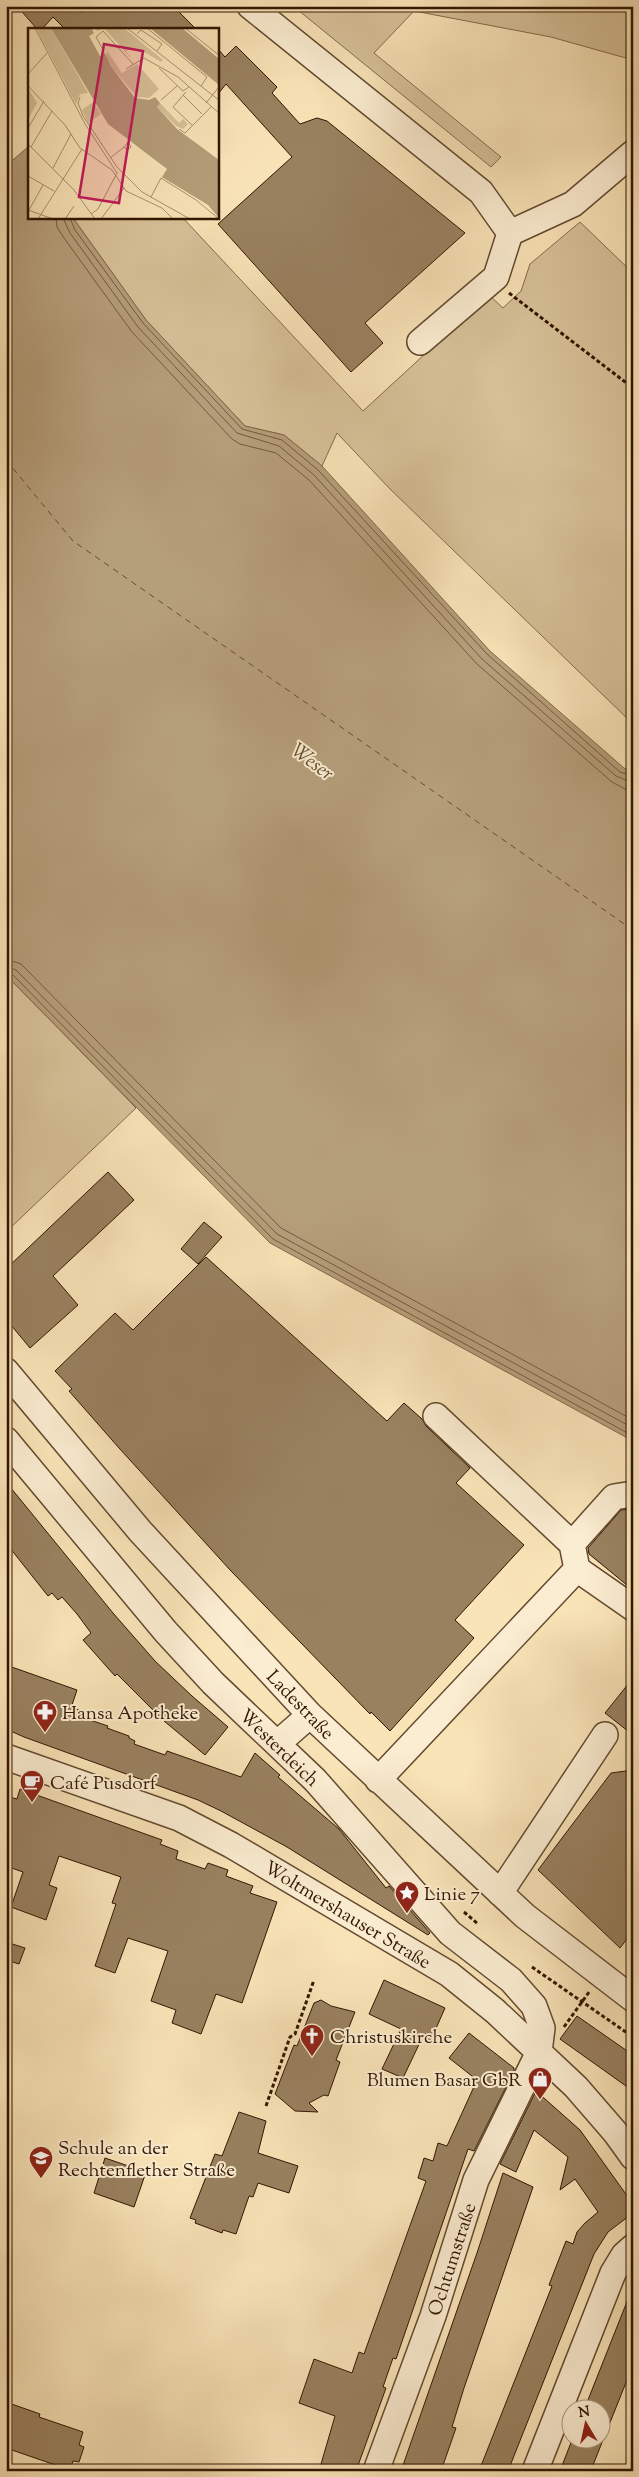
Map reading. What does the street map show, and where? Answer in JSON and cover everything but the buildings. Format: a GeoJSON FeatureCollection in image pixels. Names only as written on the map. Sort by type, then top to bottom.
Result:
{"type":"FeatureCollection","features":[{"type":"Feature","properties":{"kind":"street"},"geometry":{"type":"LineString","coordinates":[[250,6],[481,192],[510,233]]}},
{"type":"Feature","properties":{"kind":"street"},"geometry":{"type":"LineString","coordinates":[[420,342],[496,277],[510,233],[573,204],[633,153]]}},
{"type":"Feature","properties":{"kind":"street","name":"Ladestraße"},"geometry":{"type":"LineString","coordinates":[[6,1371],[140,1531],[310,1715],[525,1916],[633,1999]]}},
{"type":"Feature","properties":{"kind":"street"},"geometry":{"type":"LineString","coordinates":[[436,1416],[572,1544],[577,1569],[633,1608]]}},
{"type":"Feature","properties":{"kind":"street","name":"Westerdeich"},"geometry":{"type":"LineString","coordinates":[[6,1440],[160,1626],[213,1683],[315,1780],[450,1933],[512,1980],[534,2006],[542,2028],[539,2052]]}},
{"type":"Feature","properties":{"kind":"street"},"geometry":{"type":"LineString","coordinates":[[572,1544],[614,1497],[633,1494]]}},
{"type":"Feature","properties":{"kind":"street"},"geometry":{"type":"LineString","coordinates":[[378,1780],[577,1569]]}},
{"type":"Feature","properties":{"kind":"street"},"geometry":{"type":"LineString","coordinates":[[278,1743],[310,1715]]}},
{"type":"Feature","properties":{"kind":"street"},"geometry":{"type":"LineString","coordinates":[[500,1893],[606,1735]]}},
{"type":"Feature","properties":{"kind":"street","name":"Woltmershauser Straße"},"geometry":{"type":"LineString","coordinates":[[6,1757],[179,1818],[231,1845],[449,1974],[495,2011],[576,2087],[615,2132],[633,2157]]}},
{"type":"Feature","properties":{"kind":"street","name":"Ochtumstraße"},"geometry":{"type":"LineString","coordinates":[[376,2471],[433,2316],[476,2180],[539,2052]]}},
{"type":"Feature","properties":{"kind":"street"},"geometry":{"type":"LineString","coordinates":[[535,2471],[613,2273],[624,2255],[633,2247]]}},
{"type":"Feature","properties":{"kind":"path"},"geometry":{"type":"LineString","coordinates":[[496,277],[513,298],[633,388]]}},
{"type":"Feature","properties":{"kind":"path"},"geometry":{"type":"LineString","coordinates":[[458,1907],[479,1924]]}},
{"type":"Feature","properties":{"kind":"path"},"geometry":{"type":"LineString","coordinates":[[530,1965],[633,2037]]}},
{"type":"Feature","properties":{"kind":"path"},"geometry":{"type":"LineString","coordinates":[[266,2106],[290,2037],[295,2034],[314,1980]]}},
{"type":"Feature","properties":{"kind":"path"},"geometry":{"type":"LineString","coordinates":[[568,2021],[588,1993]]}},
{"type":"Feature","properties":{"kind":"shaded area"},"geometry":{"type":"Polygon","coordinates":[[[293,6],[633,6],[633,60],[551,37],[414,11],[374,53],[501,157],[491,167],[293,6]]]}},
{"type":"Feature","properties":{"kind":"shaded area"},"geometry":{"type":"Polygon","coordinates":[[[74,219],[184,219],[363,411],[489,295],[503,308],[521,291],[530,264],[580,222],[633,273],[633,724],[390,489],[337,433],[322,466],[284,435],[245,426],[146,320],[74,219]]]}},
{"type":"Feature","properties":{"kind":"shaded area"},"geometry":{"type":"Polygon","coordinates":[[[6,975],[136,1108],[6,1232],[6,975]]]}},
{"type":"Feature","properties":{"kind":"water","name":"Weser"},"geometry":{"type":"Polygon","coordinates":[[[28,147],[28,219],[74,219],[146,320],[245,426],[284,435],[322,466],[490,651],[624,768],[633,772],[633,1441],[270,1243],[6,975],[6,166],[28,147]]]}},
{"type":"Feature","properties":{"kind":"ferry route"},"geometry":{"type":"LineString","coordinates":[[6,460],[73,541],[633,930]]}},
{"type":"Feature","properties":{"kind":"place","name":"Hansa Apotheke"},"geometry":{"type":"Point","coordinates":[45,1733]}},
{"type":"Feature","properties":{"kind":"place","name":"Café Pusdorf"},"geometry":{"type":"Point","coordinates":[32,1803]}},
{"type":"Feature","properties":{"kind":"place","name":"Linie 7"},"geometry":{"type":"Point","coordinates":[407,1914]}},
{"type":"Feature","properties":{"kind":"place","name":"Christuskirche"},"geometry":{"type":"Point","coordinates":[312,2057]}},
{"type":"Feature","properties":{"kind":"place","name":"Blumen Basar GbR"},"geometry":{"type":"Point","coordinates":[540,2100]}},
{"type":"Feature","properties":{"kind":"place","name":"Schule an der Rechtenflether Straße"},"geometry":{"type":"Point","coordinates":[41,2179]}}]}
